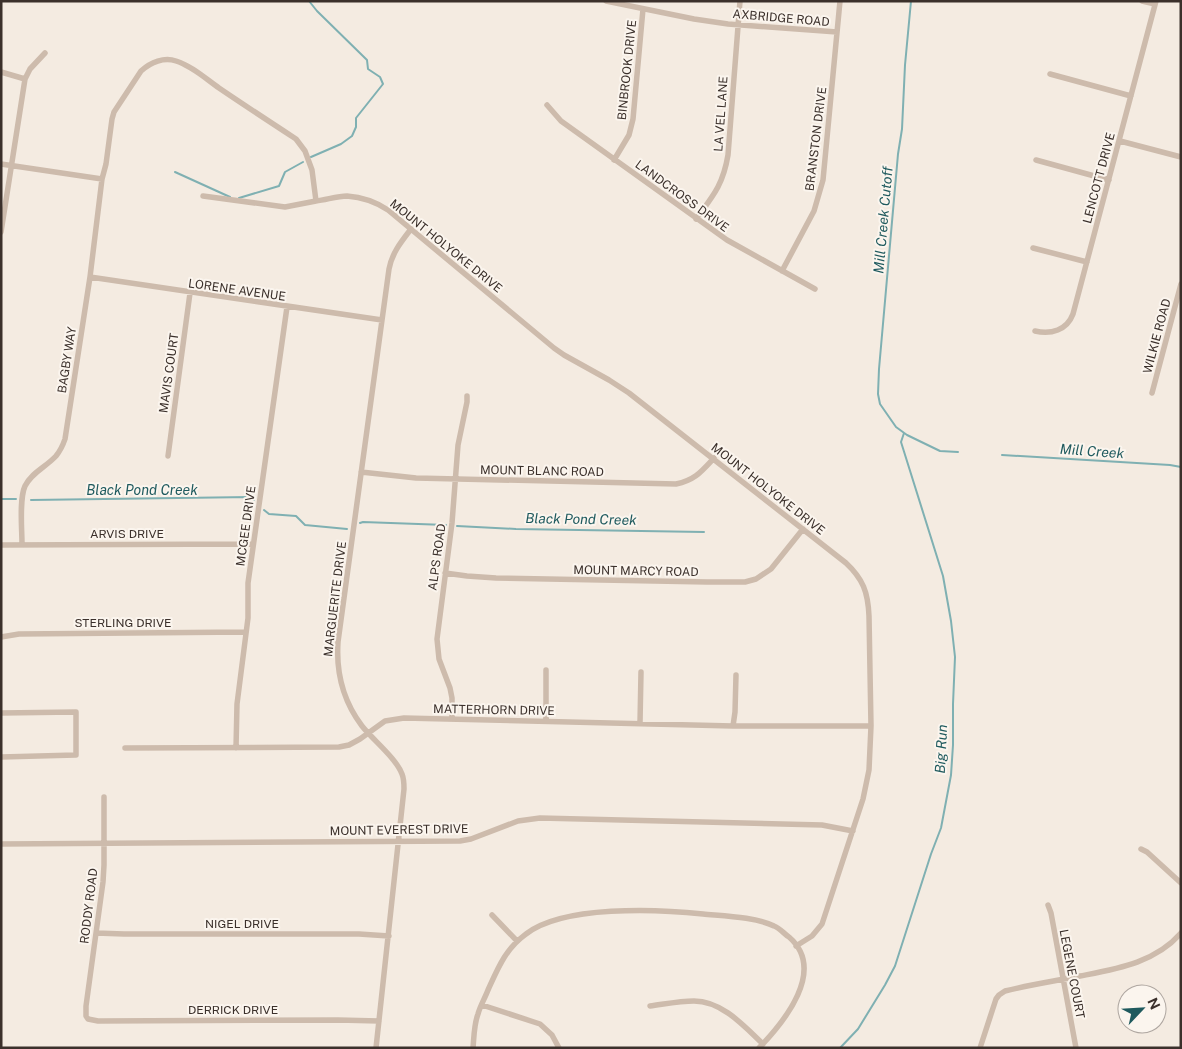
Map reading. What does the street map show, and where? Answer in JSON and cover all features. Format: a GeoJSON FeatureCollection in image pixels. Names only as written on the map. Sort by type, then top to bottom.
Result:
{"type":"FeatureCollection","features":[{"type":"Feature","properties":{"kind":"street","name":"AXBRIDGE ROAD"},"geometry":{"type":"LineString","coordinates":[[606,1],[694,19],[837,32]]}},
{"type":"Feature","properties":{"kind":"street","name":"LA VEL LANE"},"geometry":{"type":"LineString","coordinates":[[696,219],[714,195],[726,170],[740,1]]}},
{"type":"Feature","properties":{"kind":"street","name":"BRANSTON DRIVE"},"geometry":{"type":"LineString","coordinates":[[782,271],[814,211],[824,180],[840,1]]}},
{"type":"Feature","properties":{"kind":"street"},"geometry":{"type":"LineString","coordinates":[[1142,1],[1156,3]]}},
{"type":"Feature","properties":{"kind":"street","name":"LENCOTT DRIVE"},"geometry":{"type":"LineString","coordinates":[[1035,331],[1041,333],[1058,330],[1068,323],[1073,314],[1156,3]]}},
{"type":"Feature","properties":{"kind":"street","name":"BINBROOK DRIVE"},"geometry":{"type":"LineString","coordinates":[[614,160],[629,135],[633,119],[643,9]]}},
{"type":"Feature","properties":{"kind":"street"},"geometry":{"type":"LineString","coordinates":[[1,232],[25,79],[30,70],[45,53]]}},
{"type":"Feature","properties":{"kind":"street","name":"BAGBY WAY"},"geometry":{"type":"LineString","coordinates":[[22,544],[22,501],[24,488],[33,475],[55,457],[65,439],[90,278],[102,179],[114,112],[141,71],[155,62],[176,61],[296,139],[305,151],[312,170],[316,202]]}},
{"type":"Feature","properties":{"kind":"street"},"geometry":{"type":"LineString","coordinates":[[1,72],[25,79]]}},
{"type":"Feature","properties":{"kind":"street"},"geometry":{"type":"LineString","coordinates":[[1050,74],[1132,96]]}},
{"type":"Feature","properties":{"kind":"street","name":"LANDCROSS DRIVE"},"geometry":{"type":"LineString","coordinates":[[546,106],[561,121],[696,219],[727,240],[816,289]]}},
{"type":"Feature","properties":{"kind":"street"},"geometry":{"type":"LineString","coordinates":[[1120,141],[1181,157]]}},
{"type":"Feature","properties":{"kind":"street"},"geometry":{"type":"LineString","coordinates":[[1036,160],[1109,180]]}},
{"type":"Feature","properties":{"kind":"street"},"geometry":{"type":"LineString","coordinates":[[1,164],[102,179]]}},
{"type":"Feature","properties":{"kind":"street"},"geometry":{"type":"LineString","coordinates":[[203,196],[285,207],[316,202]]}},
{"type":"Feature","properties":{"kind":"street","name":"MOUNT HOLYOKE DRIVE"},"geometry":{"type":"LineString","coordinates":[[316,202],[347,196],[379,204],[388,210],[554,348],[629,393],[714,458],[854,571],[864,585],[869,604],[871,726],[867,778],[853,831],[822,924],[812,936],[796,946]]}},
{"type":"Feature","properties":{"kind":"street","name":"MARGUERITE DRIVE"},"geometry":{"type":"LineString","coordinates":[[376,1048],[399,842],[404,789],[403,775],[395,762],[368,733],[352,711],[340,681],[337,656],[390,261],[395,249],[411,229]]}},
{"type":"Feature","properties":{"kind":"street"},"geometry":{"type":"LineString","coordinates":[[1033,248],[1087,262]]}},
{"type":"Feature","properties":{"kind":"street","name":"LORENE AVENUE"},"geometry":{"type":"LineString","coordinates":[[90,278],[382,320]]}},
{"type":"Feature","properties":{"kind":"street","name":"WILKIE ROAD"},"geometry":{"type":"LineString","coordinates":[[1152,393],[1181,284]]}},
{"type":"Feature","properties":{"kind":"street","name":"MAVIS COURT"},"geometry":{"type":"LineString","coordinates":[[168,456],[190,293]]}},
{"type":"Feature","properties":{"kind":"street","name":"MCGEE DRIVE"},"geometry":{"type":"LineString","coordinates":[[236,748],[237,704],[248,618],[248,582],[287,307]]}},
{"type":"Feature","properties":{"kind":"street","name":"ALPS ROAD"},"geometry":{"type":"LineString","coordinates":[[452,719],[452,698],[440,659],[437,631],[452,523],[458,445],[467,396]]}},
{"type":"Feature","properties":{"kind":"street","name":"MOUNT BLANC ROAD"},"geometry":{"type":"LineString","coordinates":[[361,472],[416,478],[676,484],[696,477],[714,458]]}},
{"type":"Feature","properties":{"kind":"street","name":"MOUNT MARCY ROAD"},"geometry":{"type":"LineString","coordinates":[[445,573],[496,578],[745,582],[756,579],[771,569],[803,529]]}},
{"type":"Feature","properties":{"kind":"street","name":"ARVIS DRIVE"},"geometry":{"type":"LineString","coordinates":[[1,545],[253,544]]}},
{"type":"Feature","properties":{"kind":"street","name":"STERLING DRIVE"},"geometry":{"type":"LineString","coordinates":[[1,637],[19,634],[246,632]]}},
{"type":"Feature","properties":{"kind":"street"},"geometry":{"type":"LineString","coordinates":[[546,670],[546,721]]}},
{"type":"Feature","properties":{"kind":"street"},"geometry":{"type":"LineString","coordinates":[[640,724],[641,672]]}},
{"type":"Feature","properties":{"kind":"street"},"geometry":{"type":"LineString","coordinates":[[732,726],[735,712],[736,675]]}},
{"type":"Feature","properties":{"kind":"street"},"geometry":{"type":"LineString","coordinates":[[1,713],[76,712],[76,755],[1,757]]}},
{"type":"Feature","properties":{"kind":"street","name":"MATTERHORN DRIVE"},"geometry":{"type":"LineString","coordinates":[[125,748],[339,747],[360,739],[380,723],[404,718],[732,726],[871,726]]}},
{"type":"Feature","properties":{"kind":"street","name":"RODDY ROAD"},"geometry":{"type":"LineString","coordinates":[[87,1018],[86,1006],[103,882],[104,797]]}},
{"type":"Feature","properties":{"kind":"street","name":"MOUNT EVEREST DRIVE"},"geometry":{"type":"LineString","coordinates":[[1,844],[447,842],[471,840],[511,823],[540,818],[822,825],[853,831]]}},
{"type":"Feature","properties":{"kind":"street"},"geometry":{"type":"LineString","coordinates":[[1141,849],[1147,852],[1181,883]]}},
{"type":"Feature","properties":{"kind":"street","name":"LEGENE COURT"},"geometry":{"type":"LineString","coordinates":[[1048,905],[1076,1048]]}},
{"type":"Feature","properties":{"kind":"street"},"geometry":{"type":"LineString","coordinates":[[472,1048],[477,1015],[501,962],[517,941],[536,927],[547,922],[565,917],[609,911],[678,911],[758,920],[775,926],[793,941],[802,954],[803,982],[798,998],[773,1034],[761,1046],[736,1019],[706,1003],[695,1001],[650,1006]]}},
{"type":"Feature","properties":{"kind":"street"},"geometry":{"type":"LineString","coordinates":[[492,915],[517,941]]}},
{"type":"Feature","properties":{"kind":"street","name":"NIGEL DRIVE"},"geometry":{"type":"LineString","coordinates":[[96,933],[359,934],[388,936]]}},
{"type":"Feature","properties":{"kind":"street"},"geometry":{"type":"LineString","coordinates":[[980,1048],[996,999],[1005,991],[1116,970],[1153,955],[1181,934]]}},
{"type":"Feature","properties":{"kind":"street"},"geometry":{"type":"LineString","coordinates":[[482,1005],[540,1024],[552,1035],[559,1048]]}},
{"type":"Feature","properties":{"kind":"street","name":"DERRICK DRIVE"},"geometry":{"type":"LineString","coordinates":[[87,1018],[98,1021],[379,1021]]}},
{"type":"Feature","properties":{"kind":"waterway","name":"Mill Creek"},"geometry":{"type":"LineString","coordinates":[[309,1],[367,60],[368,69],[380,77],[383,84],[356,118],[356,127],[352,136],[341,144],[311,157]]}},
{"type":"Feature","properties":{"kind":"waterway","name":"Mill Creek Cutoff"},"geometry":{"type":"LineString","coordinates":[[911,1],[902,129],[898,154],[878,394],[880,404],[896,427],[907,435],[940,451],[958,452]]}},
{"type":"Feature","properties":{"kind":"waterway","name":"Mill Creek"},"geometry":{"type":"LineString","coordinates":[[239,198],[279,186],[285,172],[303,162]]}},
{"type":"Feature","properties":{"kind":"waterway","name":"Mill Creek"},"geometry":{"type":"LineString","coordinates":[[175,172],[230,197]]}},
{"type":"Feature","properties":{"kind":"waterway","name":"Big Run"},"geometry":{"type":"LineString","coordinates":[[840,1048],[858,1029],[895,966],[941,828],[951,775],[955,657],[951,621],[943,576],[901,442],[904,433]]}},
{"type":"Feature","properties":{"kind":"waterway","name":"Mill Creek"},"geometry":{"type":"LineString","coordinates":[[1002,455],[1181,467]]}},
{"type":"Feature","properties":{"kind":"waterway","name":"Black Pond Creek"},"geometry":{"type":"LineString","coordinates":[[31,500],[251,497],[254,500]]}},
{"type":"Feature","properties":{"kind":"waterway","name":"Black Pond Creek"},"geometry":{"type":"LineString","coordinates":[[1,499],[16,499]]}},
{"type":"Feature","properties":{"kind":"waterway","name":"Black Pond Creek"},"geometry":{"type":"LineString","coordinates":[[264,510],[269,514],[296,516],[305,525],[347,529]]}},
{"type":"Feature","properties":{"kind":"waterway","name":"Black Pond Creek"},"geometry":{"type":"LineString","coordinates":[[360,523],[446,525]]}},
{"type":"Feature","properties":{"kind":"waterway","name":"Black Pond Creek"},"geometry":{"type":"LineString","coordinates":[[457,526],[516,529],[704,532]]}}]}
